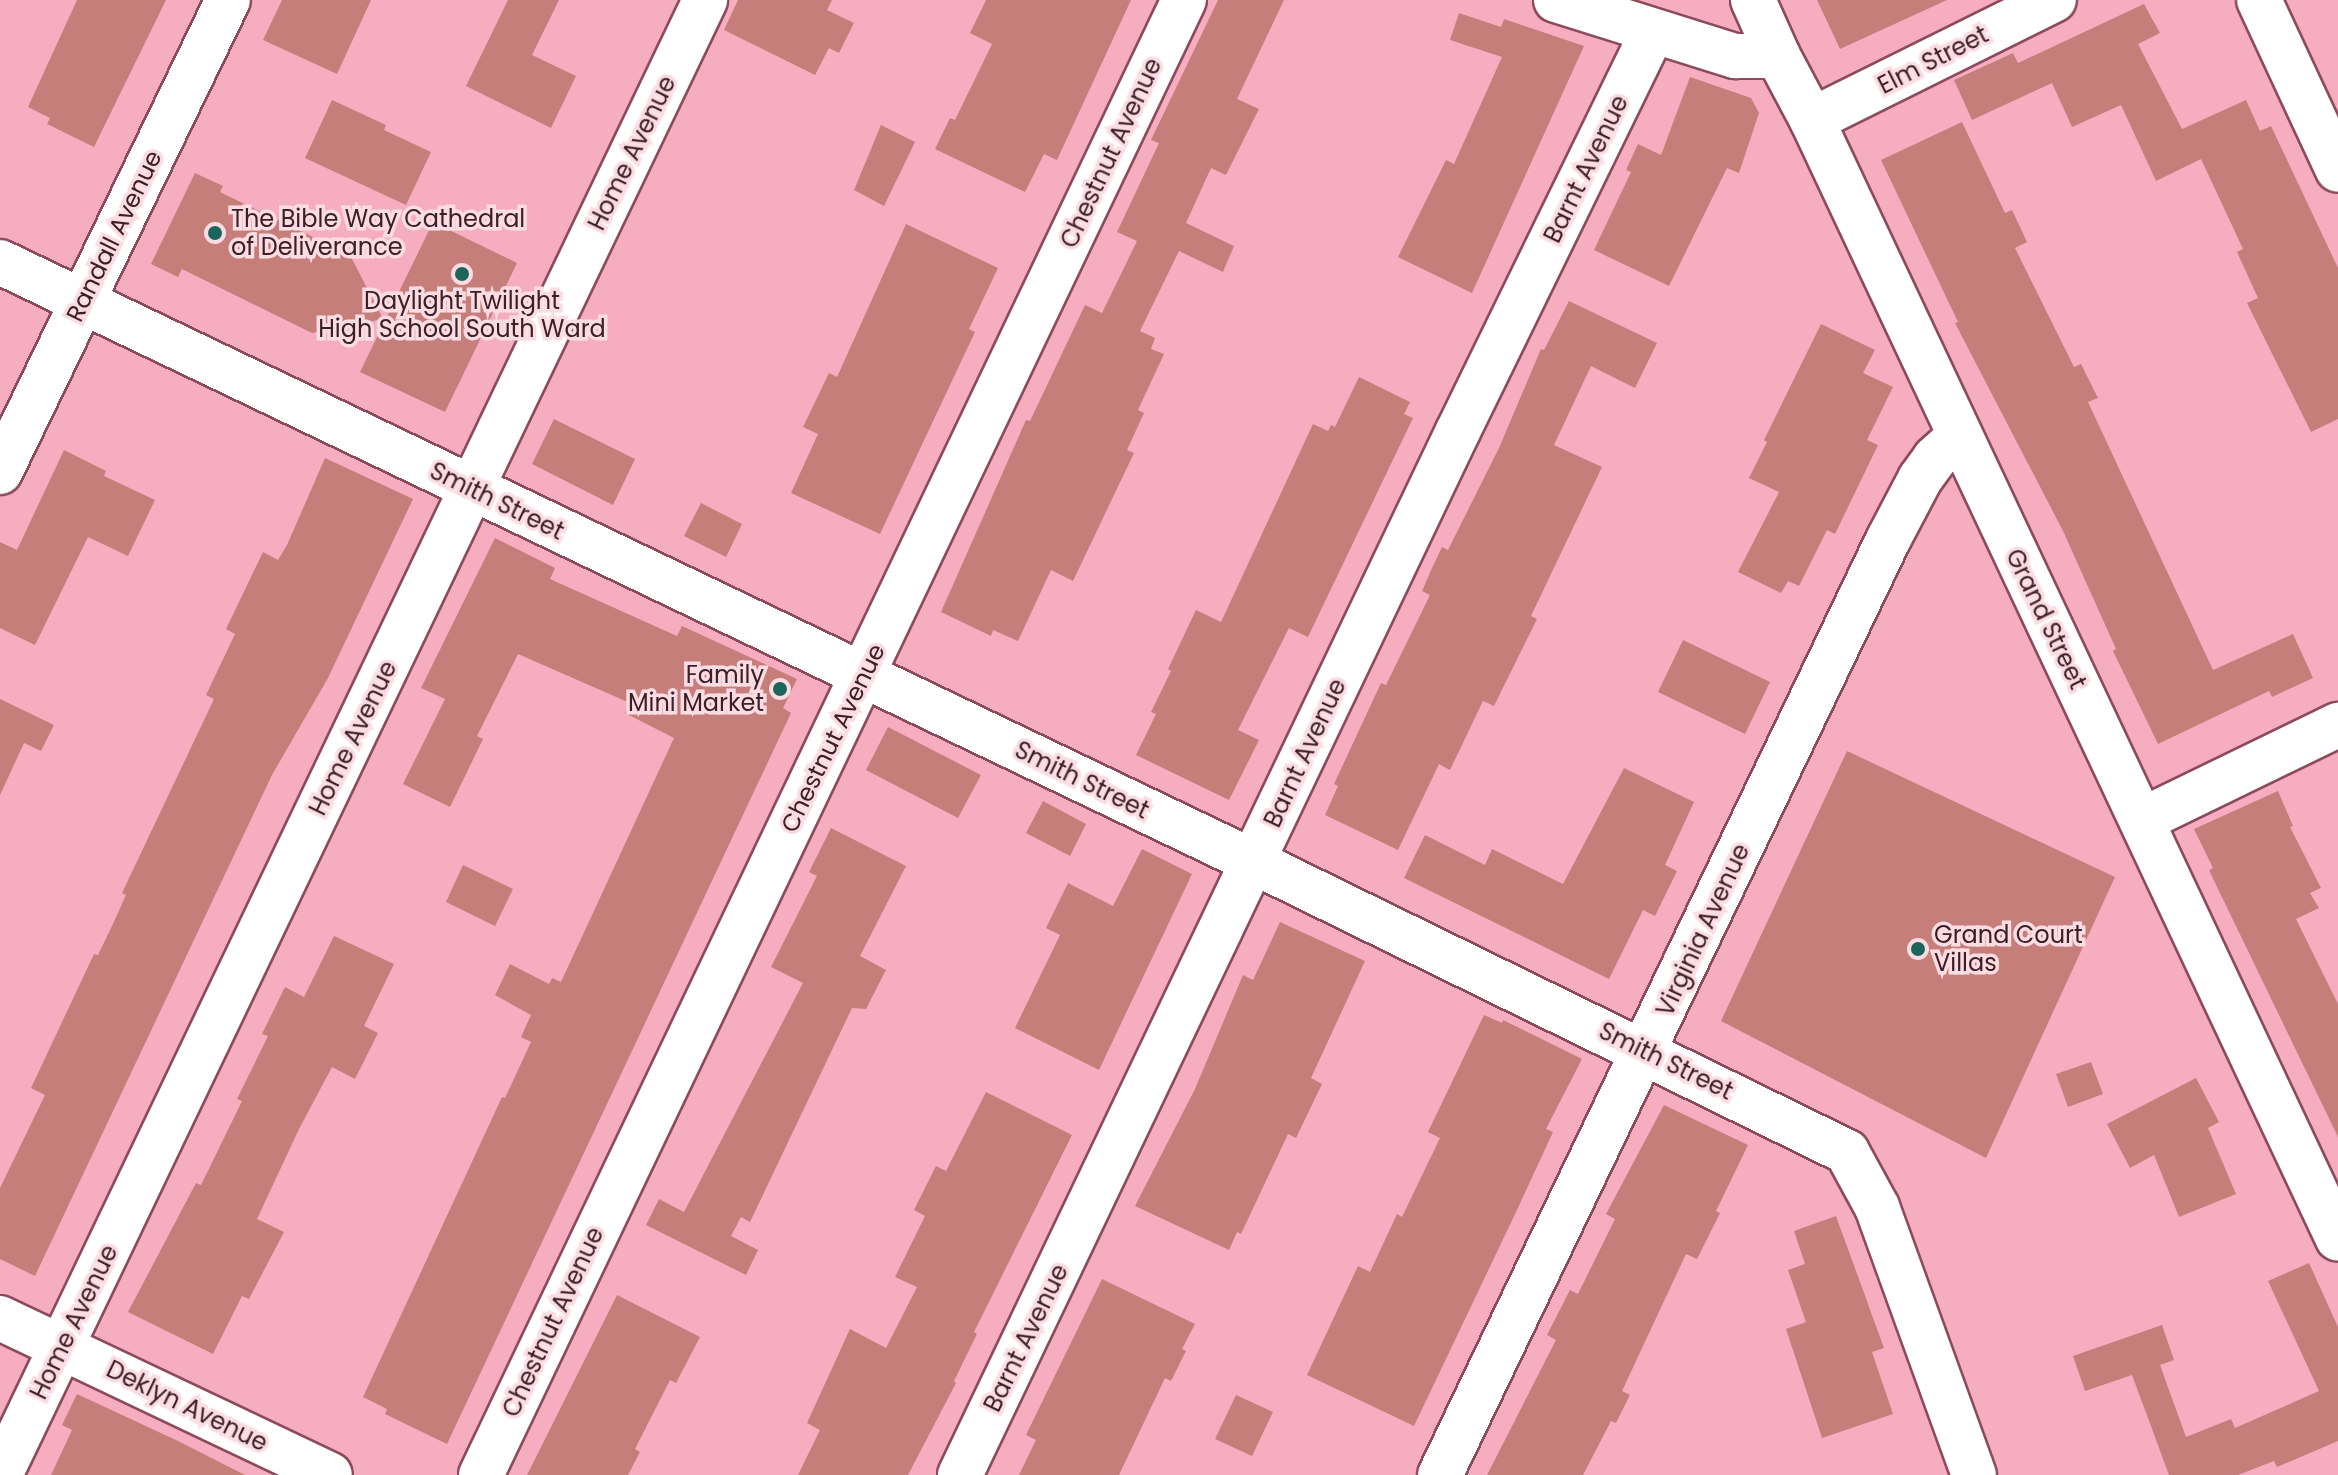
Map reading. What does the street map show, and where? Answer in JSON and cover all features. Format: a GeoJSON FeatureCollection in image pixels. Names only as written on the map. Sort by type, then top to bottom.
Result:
{"type":"FeatureCollection","features":[{"type":"Feature","properties":{"kind":"street","name":"Randall Avenue"},"geometry":{"type":"LineString","coordinates":[[0,472],[228,0]]}},
{"type":"Feature","properties":{"kind":"street","name":"Home Avenue"},"geometry":{"type":"LineString","coordinates":[[0,1475],[705,0]]}},
{"type":"Feature","properties":{"kind":"street","name":"Chestnut Avenue"},"geometry":{"type":"LineString","coordinates":[[481,1475],[1184,0]]}},
{"type":"Feature","properties":{"kind":"street"},"geometry":{"type":"LineString","coordinates":[[1556,0],[1735,56],[1778,56]]}},
{"type":"Feature","properties":{"kind":"street","name":"Grand Street"},"geometry":{"type":"LineString","coordinates":[[1753,0],[2338,1239]]}},
{"type":"Feature","properties":{"kind":"street","name":"Elm Street"},"geometry":{"type":"LineString","coordinates":[[1812,120],[2054,0]]}},
{"type":"Feature","properties":{"kind":"street"},"geometry":{"type":"LineString","coordinates":[[2259,0],[2338,170]]}},
{"type":"Feature","properties":{"kind":"street","name":"Barnt Avenue"},"geometry":{"type":"LineString","coordinates":[[960,1475],[1653,32]]}},
{"type":"Feature","properties":{"kind":"street","name":"Smith Street"},"geometry":{"type":"LineString","coordinates":[[0,262],[1254,862],[1646,1051],[1847,1152],[1877,1207],[1974,1475]]}},
{"type":"Feature","properties":{"kind":"street","name":"Virginia Avenue"},"geometry":{"type":"LineString","coordinates":[[1440,1475],[1646,1051],[1888,540],[1920,479],[1935,458],[1958,437]]}},
{"type":"Feature","properties":{"kind":"street"},"geometry":{"type":"LineString","coordinates":[[2142,820],[2338,725]]}},
{"type":"Feature","properties":{"kind":"street","name":"Deklyn Avenue"},"geometry":{"type":"LineString","coordinates":[[0,1318],[330,1475]]}},
{"type":"Feature","properties":{"kind":"building"},"geometry":{"type":"Polygon","coordinates":[[[77,0],[166,0],[94,147],[47,124],[50,118],[28,107],[77,0]]]}},
{"type":"Feature","properties":{"kind":"building"},"geometry":{"type":"Polygon","coordinates":[[[282,0],[371,0],[337,74],[263,40],[282,0]]]}},
{"type":"Feature","properties":{"kind":"building"},"geometry":{"type":"Polygon","coordinates":[[[508,0],[559,0],[532,55],[576,76],[551,128],[466,86],[508,0]]]}},
{"type":"Feature","properties":{"kind":"building"},"geometry":{"type":"Polygon","coordinates":[[[738,0],[832,0],[827,10],[854,23],[839,53],[829,48],[815,75],[724,30],[738,0]]]}},
{"type":"Feature","properties":{"kind":"building"},"geometry":{"type":"Polygon","coordinates":[[[986,0],[1131,0],[1057,160],[1044,154],[1025,192],[935,149],[950,118],[955,120],[992,44],[970,33],[986,0]]]}},
{"type":"Feature","properties":{"kind":"building"},"geometry":{"type":"Polygon","coordinates":[[[1218,0],[1284,0],[1237,99],[1259,109],[1226,175],[1211,168],[1186,223],[1234,246],[1223,272],[1179,251],[1140,331],[1155,338],[1151,349],[1164,354],[1138,410],[1144,413],[1127,450],[1134,453],[1073,581],[1051,570],[1018,641],[993,630],[991,636],[941,612],[1026,420],[1030,421],[1085,305],[1102,313],[1137,241],[1117,232],[1159,143],[1151,140],[1218,0]]]}},
{"type":"Feature","properties":{"kind":"building"},"geometry":{"type":"Polygon","coordinates":[[[1817,0],[1947,0],[1840,49],[1817,0]]]}},
{"type":"Feature","properties":{"kind":"building"},"geometry":{"type":"Polygon","coordinates":[[[2144,4],[2160,33],[2138,44],[2182,129],[2246,100],[2260,131],[2271,126],[2338,268],[2338,419],[2311,432],[2247,303],[2258,298],[2237,252],[2243,249],[2201,159],[2156,181],[2121,105],[2072,127],[2052,83],[1972,120],[1954,80],[2013,53],[2018,63],[2144,4]]]}},
{"type":"Feature","properties":{"kind":"building"},"geometry":{"type":"Polygon","coordinates":[[[1459,13],[1501,27],[1504,19],[1584,46],[1472,293],[1398,257],[1446,160],[1454,164],[1502,57],[1450,40],[1459,13]]]}},
{"type":"Feature","properties":{"kind":"building"},"geometry":{"type":"Polygon","coordinates":[[[1690,77],[1751,98],[1759,113],[1739,173],[1727,168],[1669,286],[1594,250],[1631,172],[1626,170],[1638,144],[1661,155],[1690,77]]]}},
{"type":"Feature","properties":{"kind":"building"},"geometry":{"type":"Polygon","coordinates":[[[332,100],[386,125],[384,130],[431,152],[406,205],[305,158],[332,100]]]}},
{"type":"Feature","properties":{"kind":"building"},"geometry":{"type":"Polygon","coordinates":[[[1962,122],[2005,213],[2012,210],[2027,242],[2015,248],[2074,367],[2081,364],[2098,398],[2088,402],[2213,670],[2293,634],[2313,678],[2272,697],[2269,691],[2158,744],[2113,651],[2116,649],[2063,531],[1955,323],[1958,322],[1881,160],[1962,122]]]}},
{"type":"Feature","properties":{"kind":"building"},"geometry":{"type":"Polygon","coordinates":[[[881,125],[915,142],[884,206],[854,190],[881,125]]]}},
{"type":"Feature","properties":{"kind":"building"},"geometry":{"type":"Polygon","coordinates":[[[195,173],[223,186],[220,192],[350,255],[383,319],[312,333],[182,269],[178,277],[151,264],[195,173]]]}},
{"type":"Feature","properties":{"kind":"building"},"geometry":{"type":"Polygon","coordinates":[[[433,222],[517,263],[445,412],[360,372],[433,222]]]}},
{"type":"Feature","properties":{"kind":"building"},"geometry":{"type":"Polygon","coordinates":[[[906,224],[998,268],[969,329],[975,332],[880,534],[791,493],[818,434],[803,427],[829,373],[837,377],[906,224]]]}},
{"type":"Feature","properties":{"kind":"building"},"geometry":{"type":"Polygon","coordinates":[[[1569,301],[1657,343],[1635,388],[1591,366],[1554,445],[1602,467],[1531,616],[1537,619],[1494,706],[1483,701],[1450,770],[1439,764],[1398,850],[1325,815],[1338,786],[1334,784],[1381,683],[1386,685],[1430,595],[1422,591],[1442,547],[1448,550],[1499,448],[1541,349],[1544,350],[1569,301]]]}},
{"type":"Feature","properties":{"kind":"building"},"geometry":{"type":"Polygon","coordinates":[[[1821,324],[1875,350],[1863,373],[1893,387],[1867,440],[1878,445],[1835,534],[1827,530],[1799,586],[1788,581],[1781,593],[1738,572],[1779,492],[1749,478],[1767,442],[1764,440],[1821,324]]]}},
{"type":"Feature","properties":{"kind":"building"},"geometry":{"type":"Polygon","coordinates":[[[1359,377],[1410,402],[1404,414],[1413,418],[1308,637],[1289,628],[1238,730],[1259,740],[1229,800],[1136,755],[1156,714],[1151,712],[1171,671],[1168,669],[1196,610],[1221,622],[1313,424],[1328,431],[1331,425],[1335,427],[1359,377]]]}},
{"type":"Feature","properties":{"kind":"building"},"geometry":{"type":"Polygon","coordinates":[[[554,419],[635,459],[613,505],[532,464],[554,419]]]}},
{"type":"Feature","properties":{"kind":"building"},"geometry":{"type":"Polygon","coordinates":[[[64,450],[106,471],[104,476],[155,500],[128,556],[88,537],[35,645],[0,628],[0,542],[17,550],[64,450]]]}},
{"type":"Feature","properties":{"kind":"building"},"geometry":{"type":"Polygon","coordinates":[[[325,458],[413,499],[328,678],[272,775],[35,1276],[0,1259],[0,1188],[45,1095],[31,1088],[94,954],[98,955],[112,926],[126,895],[122,893],[214,699],[206,695],[235,634],[226,629],[263,552],[278,560],[287,545],[325,458]]]}},
{"type":"Feature","properties":{"kind":"building"},"geometry":{"type":"Polygon","coordinates":[[[701,503],[742,524],[726,557],[684,536],[701,503]]]}},
{"type":"Feature","properties":{"kind":"building"},"geometry":{"type":"Polygon","coordinates":[[[495,538],[555,568],[550,579],[677,636],[682,626],[797,679],[783,708],[791,713],[447,1444],[385,1414],[387,1409],[363,1397],[502,1097],[505,1098],[531,1042],[521,1037],[531,1015],[495,995],[510,964],[549,984],[552,978],[561,982],[674,738],[625,713],[630,703],[518,654],[477,736],[483,739],[450,807],[403,784],[445,699],[421,688],[495,538]]]}},
{"type":"Feature","properties":{"kind":"building"},"geometry":{"type":"Polygon","coordinates":[[[1683,640],[1770,682],[1745,734],[1658,692],[1683,640]]]}},
{"type":"Feature","properties":{"kind":"building"},"geometry":{"type":"Polygon","coordinates":[[[0,699],[54,725],[41,751],[24,743],[0,795],[0,699]]]}},
{"type":"Feature","properties":{"kind":"building"},"geometry":{"type":"Polygon","coordinates":[[[888,727],[981,775],[958,818],[866,770],[888,727]]]}},
{"type":"Feature","properties":{"kind":"building","name":"Grand Court Villas"},"geometry":{"type":"Polygon","coordinates":[[[1847,751],[2115,877],[1986,1158],[1721,1021],[1847,751]]]}},
{"type":"Feature","properties":{"kind":"building"},"geometry":{"type":"Polygon","coordinates":[[[1624,768],[1694,802],[1665,865],[1677,871],[1655,916],[1643,910],[1609,979],[1404,878],[1425,835],[1485,865],[1492,849],[1563,884],[1624,768]]]}},
{"type":"Feature","properties":{"kind":"building"},"geometry":{"type":"Polygon","coordinates":[[[2278,791],[2293,826],[2290,827],[2321,888],[2310,893],[2319,908],[2296,919],[2338,1004],[2338,1137],[2209,870],[2213,868],[2194,829],[2278,791]]]}},
{"type":"Feature","properties":{"kind":"building"},"geometry":{"type":"Polygon","coordinates":[[[1043,801],[1086,824],[1070,856],[1026,833],[1043,801]]]}},
{"type":"Feature","properties":{"kind":"building"},"geometry":{"type":"Polygon","coordinates":[[[831,828],[906,866],[860,956],[886,970],[866,1009],[852,1008],[750,1222],[741,1217],[731,1236],[758,1250],[746,1275],[646,1225],[659,1199],[684,1212],[803,983],[771,967],[817,876],[809,872],[831,828]]]}},
{"type":"Feature","properties":{"kind":"building"},"geometry":{"type":"Polygon","coordinates":[[[1142,849],[1192,874],[1099,1070],[1015,1028],[1060,935],[1046,928],[1068,883],[1113,906],[1142,849]]]}},
{"type":"Feature","properties":{"kind":"building"},"geometry":{"type":"Polygon","coordinates":[[[463,865],[513,889],[495,926],[446,902],[463,865]]]}},
{"type":"Feature","properties":{"kind":"building"},"geometry":{"type":"Polygon","coordinates":[[[1280,922],[1365,961],[1311,1078],[1322,1084],[1296,1138],[1288,1134],[1241,1234],[1237,1232],[1229,1250],[1135,1206],[1195,1089],[1243,975],[1253,980],[1280,922]]]}},
{"type":"Feature","properties":{"kind":"building"},"geometry":{"type":"Polygon","coordinates":[[[334,936],[394,964],[364,1026],[378,1033],[355,1079],[332,1067],[299,1129],[257,1219],[284,1232],[249,1299],[242,1296],[213,1354],[128,1312],[196,1183],[201,1185],[242,1101],[237,1099],[268,1036],[262,1034],[285,987],[304,997],[334,936]]]}},
{"type":"Feature","properties":{"kind":"building"},"geometry":{"type":"Polygon","coordinates":[[[1484,1015],[1502,1023],[1503,1020],[1582,1059],[1546,1129],[1553,1132],[1414,1426],[1307,1375],[1358,1266],[1370,1272],[1397,1214],[1402,1217],[1440,1138],[1428,1132],[1484,1015]]]}},
{"type":"Feature","properties":{"kind":"building"},"geometry":{"type":"Polygon","coordinates":[[[2091,1062],[2103,1094],[2068,1107],[2056,1074],[2091,1062]]]}},
{"type":"Feature","properties":{"kind":"building"},"geometry":{"type":"Polygon","coordinates":[[[2196,1078],[2219,1122],[2208,1128],[2236,1194],[2179,1217],[2154,1155],[2130,1168],[2107,1124],[2196,1078]]]}},
{"type":"Feature","properties":{"kind":"building"},"geometry":{"type":"Polygon","coordinates":[[[986,1092],[1072,1135],[974,1332],[977,1334],[954,1381],[956,1383],[908,1475],[798,1475],[820,1430],[807,1423],[850,1329],[886,1348],[917,1287],[895,1277],[925,1216],[914,1210],[936,1166],[946,1171],[986,1092]]]}},
{"type":"Feature","properties":{"kind":"building"},"geometry":{"type":"Polygon","coordinates":[[[1664,1105],[1748,1145],[1716,1211],[1720,1213],[1697,1259],[1686,1254],[1622,1391],[1630,1395],[1616,1423],[1611,1421],[1583,1475],[1487,1475],[1556,1340],[1547,1335],[1570,1290],[1578,1294],[1615,1219],[1606,1214],[1664,1105]]]}},
{"type":"Feature","properties":{"kind":"building"},"geometry":{"type":"Polygon","coordinates":[[[1836,1216],[1884,1348],[1872,1352],[1893,1414],[1822,1438],[1786,1329],[1806,1322],[1788,1270],[1805,1264],[1794,1231],[1836,1216]]]}},
{"type":"Feature","properties":{"kind":"building"},"geometry":{"type":"Polygon","coordinates":[[[2309,1263],[2338,1327],[2338,1441],[2277,1467],[2274,1461],[2238,1475],[2169,1475],[2132,1375],[2085,1391],[2073,1356],[2162,1325],[2174,1360],[2160,1365],[2186,1437],[2231,1419],[2235,1428],[2319,1391],[2268,1281],[2309,1263]]]}},
{"type":"Feature","properties":{"kind":"building"},"geometry":{"type":"Polygon","coordinates":[[[1102,1279],[1195,1324],[1182,1349],[1186,1351],[1171,1381],[1165,1378],[1119,1475],[1019,1475],[1036,1440],[1026,1435],[1102,1279]]]}},
{"type":"Feature","properties":{"kind":"building"},"geometry":{"type":"Polygon","coordinates":[[[617,1295],[700,1337],[676,1383],[670,1380],[635,1449],[640,1452],[628,1475],[527,1475],[617,1295]]]}},
{"type":"Feature","properties":{"kind":"building"},"geometry":{"type":"Polygon","coordinates":[[[77,1394],[245,1475],[51,1475],[72,1430],[62,1425],[77,1394]]]}},
{"type":"Feature","properties":{"kind":"building"},"geometry":{"type":"Polygon","coordinates":[[[1236,1395],[1273,1412],[1252,1456],[1215,1439],[1236,1395]]]}},
{"type":"Feature","properties":{"kind":"place","name":"The Bible Way Cathedral of Deliverance"},"geometry":{"type":"Point","coordinates":[215,233]}},
{"type":"Feature","properties":{"kind":"place","name":"Daylight Twilight High School South Ward"},"geometry":{"type":"Point","coordinates":[462,274]}},
{"type":"Feature","properties":{"kind":"place","name":"Family Mini Market"},"geometry":{"type":"Point","coordinates":[780,689]}},
{"type":"Feature","properties":{"kind":"place","name":"Grand Court Villas"},"geometry":{"type":"Point","coordinates":[1918,949]}}]}
